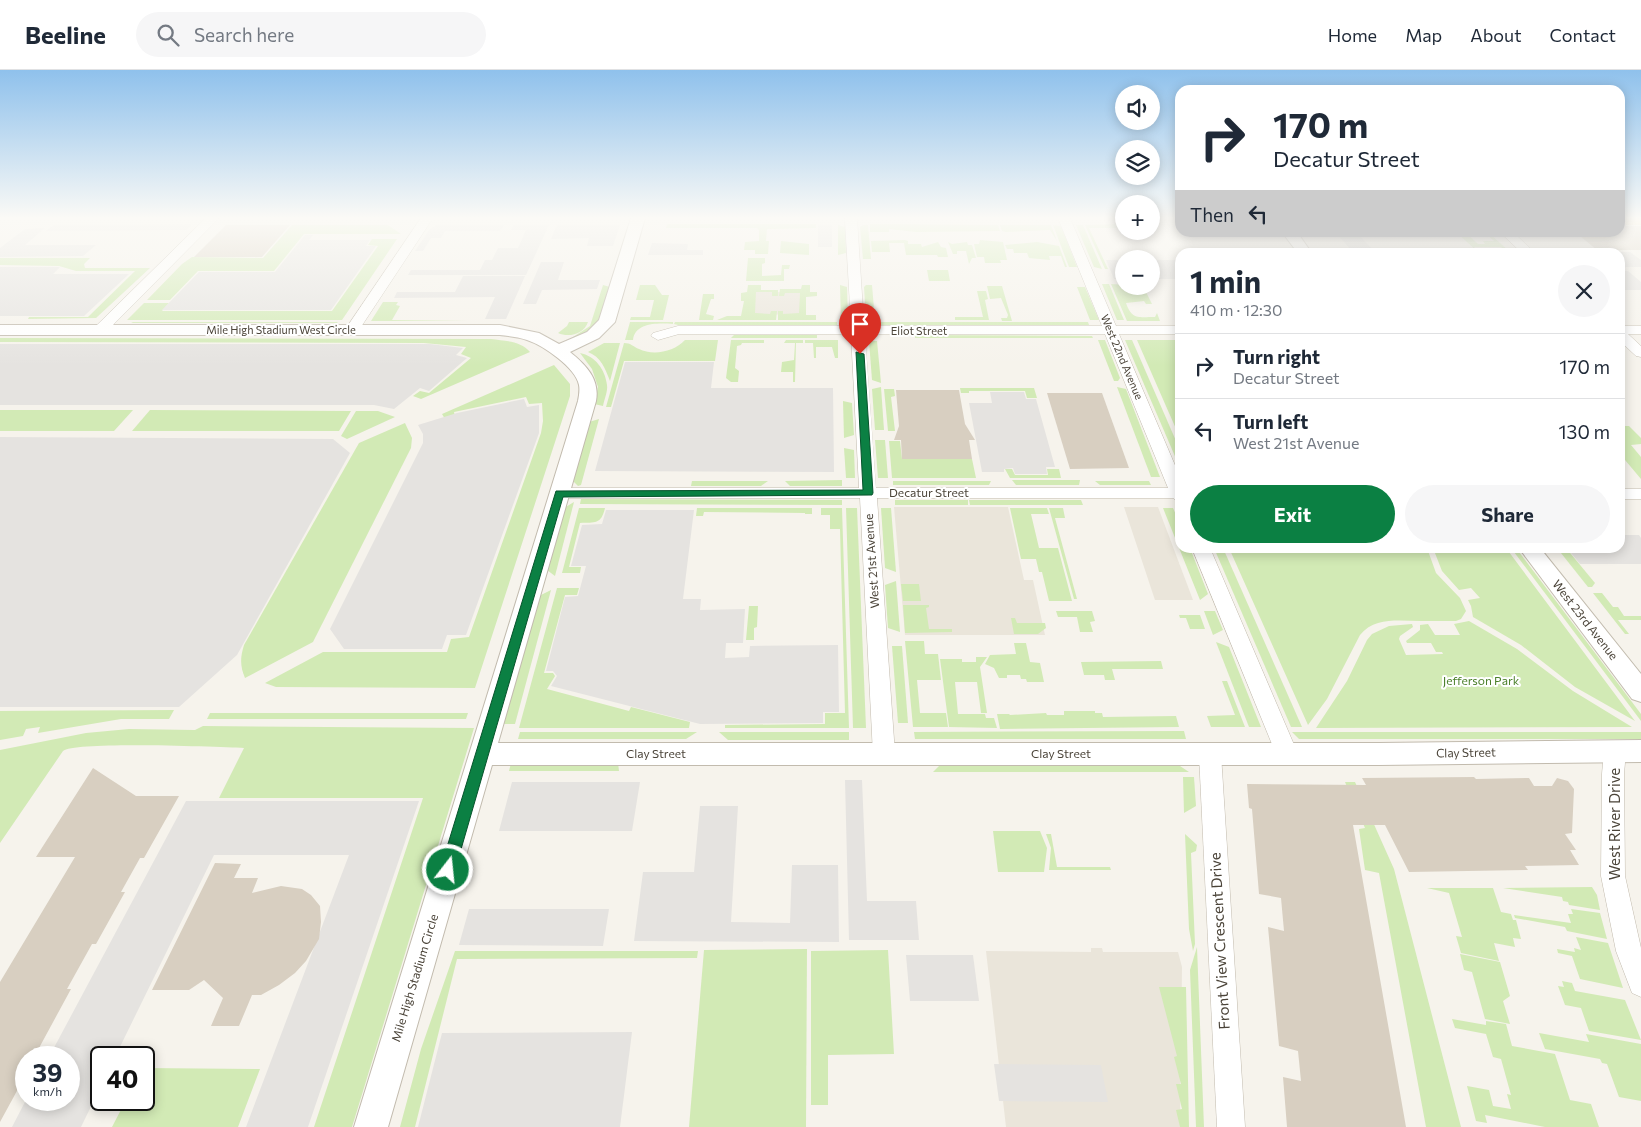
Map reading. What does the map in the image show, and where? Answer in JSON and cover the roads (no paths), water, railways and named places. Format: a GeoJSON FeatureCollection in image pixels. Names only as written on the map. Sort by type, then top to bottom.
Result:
{"type":"FeatureCollection","features":[{"type":"Feature","properties":{"kind":"street"},"geometry":{"type":"LineString","coordinates":[[100,330],[163,267]]}},
{"type":"Feature","properties":{"kind":"street"},"geometry":{"type":"LineString","coordinates":[[352,330],[394,267]]}},
{"type":"Feature","properties":{"kind":"street"},"geometry":{"type":"LineString","coordinates":[[557,351],[593,335],[607,322],[623,267]]}},
{"type":"Feature","properties":{"kind":"street","name":"West 21st Avenue"},"geometry":{"type":"LineString","coordinates":[[854,267],[884,754]]}},
{"type":"Feature","properties":{"kind":"street","name":"West 22nd Avenue"},"geometry":{"type":"LineString","coordinates":[[1085,267],[1175,485]]}},
{"type":"Feature","properties":{"kind":"street","name":"Mile High Stadium West Circle"},"geometry":{"type":"LineString","coordinates":[[0,330],[500,330],[532,336],[540,339],[557,351]]}},
{"type":"Feature","properties":{"kind":"street","name":"Eliot Street"},"geometry":{"type":"LineString","coordinates":[[658,336],[678,330],[1175,330]]}},
{"type":"Feature","properties":{"kind":"street"},"geometry":{"type":"LineString","coordinates":[[1625,330],[1641,330]]}},
{"type":"Feature","properties":{"kind":"street"},"geometry":{"type":"LineString","coordinates":[[1625,339],[1641,353]]}},
{"type":"Feature","properties":{"kind":"street","name":"Mile High Stadium Circle"},"geometry":{"type":"LineString","coordinates":[[371,1127],[588,394],[588,385],[581,371],[557,351]]}},
{"type":"Feature","properties":{"kind":"street","name":"Decatur Street"},"geometry":{"type":"LineString","coordinates":[[559,493],[1175,495]]}},
{"type":"Feature","properties":{"kind":"street"},"geometry":{"type":"LineString","coordinates":[[1625,494],[1641,494]]}},
{"type":"Feature","properties":{"kind":"street"},"geometry":{"type":"LineString","coordinates":[[1203,553],[1287,754]]}},
{"type":"Feature","properties":{"kind":"street","name":"West 23rd Avenue"},"geometry":{"type":"LineString","coordinates":[[1533,553],[1641,692]]}},
{"type":"Feature","properties":{"kind":"street","name":"West River Drive"},"geometry":{"type":"LineString","coordinates":[[1616,751],[1613,774],[1612,876],[1629,950],[1641,984]]}},
{"type":"Feature","properties":{"kind":"street","name":"Clay Street"},"geometry":{"type":"LineString","coordinates":[[482,754],[1287,754],[1641,751]]}},
{"type":"Feature","properties":{"kind":"street","name":"Front View Crescent Drive"},"geometry":{"type":"LineString","coordinates":[[1210,754],[1231,1127]]}},
{"type":"Feature","properties":{"kind":"park label","name":"Jefferson Park"},"geometry":{"type":"Point","coordinates":[1481,681]}}]}
